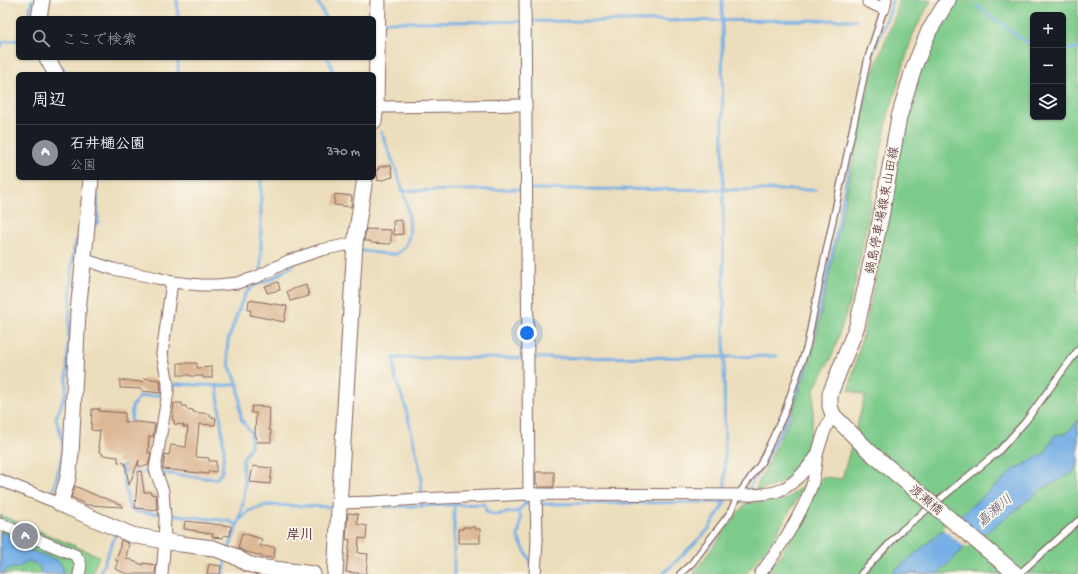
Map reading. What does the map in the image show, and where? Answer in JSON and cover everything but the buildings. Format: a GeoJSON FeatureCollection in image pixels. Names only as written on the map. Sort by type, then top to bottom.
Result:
{"type":"FeatureCollection","features":[{"type":"Feature","properties":{"kind":"street"},"geometry":{"type":"LineString","coordinates":[[39,16],[42,0]]}},
{"type":"Feature","properties":{"kind":"street"},"geometry":{"type":"LineString","coordinates":[[376,76],[378,0]]}},
{"type":"Feature","properties":{"kind":"street"},"geometry":{"type":"LineString","coordinates":[[525,0],[522,105],[526,189],[528,358],[532,498],[538,541],[535,574]]}},
{"type":"Feature","properties":{"kind":"street"},"geometry":{"type":"LineString","coordinates":[[869,0],[885,4]]}},
{"type":"Feature","properties":{"kind":"street","name":"鍋島停車場線東山田線"},"geometry":{"type":"LineString","coordinates":[[837,418],[830,406],[830,394],[857,326],[881,217],[899,117],[914,67],[929,31],[948,0]]}},
{"type":"Feature","properties":{"kind":"street"},"geometry":{"type":"LineString","coordinates":[[376,113],[384,107],[522,105]]}},
{"type":"Feature","properties":{"kind":"street"},"geometry":{"type":"LineString","coordinates":[[60,504],[68,478],[71,454],[78,311],[87,232],[91,180]]}},
{"type":"Feature","properties":{"kind":"street"},"geometry":{"type":"LineString","coordinates":[[335,574],[356,243],[365,180]]}},
{"type":"Feature","properties":{"kind":"street"},"geometry":{"type":"LineString","coordinates":[[83,259],[113,269],[172,282],[217,285],[237,283],[262,274],[288,261],[321,250],[356,243]]}},
{"type":"Feature","properties":{"kind":"street"},"geometry":{"type":"LineString","coordinates":[[162,574],[165,514],[163,491],[155,469],[168,388],[162,354],[172,282]]}},
{"type":"Feature","properties":{"kind":"street"},"geometry":{"type":"LineString","coordinates":[[760,574],[771,560],[805,503],[816,468],[817,455],[826,428],[829,421],[837,418]]}},
{"type":"Feature","properties":{"kind":"street","name":"渡瀬橋"},"geometry":{"type":"LineString","coordinates":[[837,418],[870,452],[1018,574]]}},
{"type":"Feature","properties":{"kind":"street"},"geometry":{"type":"LineString","coordinates":[[339,507],[373,502],[423,498],[532,498],[729,494],[752,495],[778,491],[788,486],[802,474],[817,455]]}},
{"type":"Feature","properties":{"kind":"street"},"geometry":{"type":"LineString","coordinates":[[0,480],[132,535],[213,548],[229,553],[248,564],[259,567],[313,574]]}},
{"type":"Feature","properties":{"kind":"street"},"geometry":{"type":"LineString","coordinates":[[0,524],[75,555],[80,560],[81,569],[79,574]]}},
{"type":"Feature","properties":{"kind":"lane"},"geometry":{"type":"LineString","coordinates":[[680,574],[692,563],[730,513],[729,494],[761,463],[784,414],[807,346],[868,58],[885,4]]}},
{"type":"Feature","properties":{"kind":"lane"},"geometry":{"type":"LineString","coordinates":[[861,574],[902,530],[998,452],[1025,422],[1078,350]]}},
{"type":"Feature","properties":{"kind":"lane"},"geometry":{"type":"LineString","coordinates":[[1018,574],[1078,521]]}},
{"type":"Feature","properties":{"kind":"green space"},"geometry":{"type":"Polygon","coordinates":[[[898,0],[931,0],[913,34],[888,116],[854,288],[833,354],[814,389],[813,418],[809,447],[799,466],[780,484],[754,492],[791,416],[814,347],[870,80],[896,14],[898,0]]]}},
{"type":"Feature","properties":{"kind":"green space"},"geometry":{"type":"Polygon","coordinates":[[[956,0],[1078,0],[1078,574],[766,574],[797,528],[822,477],[842,479],[865,396],[849,390],[870,306],[902,139],[920,69],[942,20],[956,0]]]}},
{"type":"Feature","properties":{"kind":"green space"},"geometry":{"type":"Polygon","coordinates":[[[806,483],[772,541],[746,574],[693,574],[746,503],[785,500],[806,483]]]}},
{"type":"Feature","properties":{"kind":"green space"},"geometry":{"type":"Polygon","coordinates":[[[0,515],[99,556],[92,574],[0,574],[0,515]]]}},
{"type":"Feature","properties":{"kind":"water","name":"嘉瀬川"},"geometry":{"type":"Polygon","coordinates":[[[1078,421],[1078,465],[1072,473],[1039,491],[1001,522],[965,547],[938,574],[891,574],[1014,470],[1045,453],[1055,435],[1066,434],[1078,421]]]}},
{"type":"Feature","properties":{"kind":"water"},"geometry":{"type":"Polygon","coordinates":[[[2,532],[23,541],[29,550],[59,561],[63,568],[63,574],[39,574],[41,572],[39,566],[30,561],[17,568],[8,569],[3,574],[0,574],[0,533],[2,532]]]}},
{"type":"Feature","properties":{"kind":"pier"},"geometry":{"type":"Polygon","coordinates":[[[957,516],[982,537],[966,548],[942,528],[957,516]]]}},
{"type":"Feature","properties":{"kind":"waterway"},"geometry":{"type":"LineString","coordinates":[[29,16],[32,0]]}},
{"type":"Feature","properties":{"kind":"waterway"},"geometry":{"type":"LineString","coordinates":[[177,0],[178,16]]}},
{"type":"Feature","properties":{"kind":"waterway"},"geometry":{"type":"LineString","coordinates":[[315,0],[319,4],[325,16]]}},
{"type":"Feature","properties":{"kind":"waterway"},"geometry":{"type":"LineString","coordinates":[[539,504],[725,502],[722,0]]}},
{"type":"Feature","properties":{"kind":"waterway"},"geometry":{"type":"LineString","coordinates":[[746,493],[763,465],[788,416],[811,348],[835,240],[871,57],[890,11],[892,0]]}},
{"type":"Feature","properties":{"kind":"waterway"},"geometry":{"type":"LineString","coordinates":[[977,6],[1024,41],[1030,42]]}},
{"type":"Feature","properties":{"kind":"waterway"},"geometry":{"type":"LineString","coordinates":[[383,22],[856,20]]}},
{"type":"Feature","properties":{"kind":"waterway"},"geometry":{"type":"LineString","coordinates":[[0,48],[3,42],[16,40]]}},
{"type":"Feature","properties":{"kind":"waterway"},"geometry":{"type":"LineString","coordinates":[[1066,49],[1078,49]]}},
{"type":"Feature","properties":{"kind":"waterway"},"geometry":{"type":"LineString","coordinates":[[178,60],[178,72]]}},
{"type":"Feature","properties":{"kind":"waterway"},"geometry":{"type":"LineString","coordinates":[[329,60],[333,72]]}},
{"type":"Feature","properties":{"kind":"waterway"},"geometry":{"type":"LineString","coordinates":[[57,65],[62,67],[66,72]]}},
{"type":"Feature","properties":{"kind":"waterway"},"geometry":{"type":"LineString","coordinates":[[362,251],[395,254],[405,247],[409,234],[409,217],[405,198],[381,132]]}},
{"type":"Feature","properties":{"kind":"waterway"},"geometry":{"type":"LineString","coordinates":[[261,180],[261,273]]}},
{"type":"Feature","properties":{"kind":"waterway"},"geometry":{"type":"LineString","coordinates":[[403,191],[524,189]]}},
{"type":"Feature","properties":{"kind":"waterway"},"geometry":{"type":"LineString","coordinates":[[529,189],[815,190]]}},
{"type":"Feature","properties":{"kind":"waterway"},"geometry":{"type":"LineString","coordinates":[[92,227],[98,222],[97,194]]}},
{"type":"Feature","properties":{"kind":"waterway"},"geometry":{"type":"LineString","coordinates":[[53,491],[62,457],[63,443],[56,418],[66,392],[73,254],[76,243],[80,237]]}},
{"type":"Feature","properties":{"kind":"waterway"},"geometry":{"type":"LineString","coordinates":[[229,549],[239,521],[244,498],[245,483],[243,459],[251,446],[251,433],[241,419],[238,384],[230,367],[227,352],[228,341],[246,293],[255,285],[271,279],[295,264]]}},
{"type":"Feature","properties":{"kind":"waterway"},"geometry":{"type":"LineString","coordinates":[[531,358],[777,356]]}},
{"type":"Feature","properties":{"kind":"waterway"},"geometry":{"type":"LineString","coordinates":[[422,506],[421,473],[405,405],[395,377],[394,358],[525,358]]}},
{"type":"Feature","properties":{"kind":"waterway"},"geometry":{"type":"LineString","coordinates":[[172,387],[176,384],[222,386],[238,384]]}},
{"type":"Feature","properties":{"kind":"waterway"},"geometry":{"type":"LineString","coordinates":[[160,473],[216,479],[222,472],[224,449],[217,386]]}},
{"type":"Feature","properties":{"kind":"waterway"},"geometry":{"type":"LineString","coordinates":[[131,425],[132,407],[139,397],[161,395],[164,393]]}},
{"type":"Feature","properties":{"kind":"waterway"},"geometry":{"type":"LineString","coordinates":[[128,465],[122,466],[122,471],[129,507],[136,512],[229,521],[237,525]]}},
{"type":"Feature","properties":{"kind":"waterway"},"geometry":{"type":"LineString","coordinates":[[122,471],[154,473]]}},
{"type":"Feature","properties":{"kind":"waterway"},"geometry":{"type":"LineString","coordinates":[[525,496],[525,504],[518,511],[521,519],[518,538],[531,564]]}},
{"type":"Feature","properties":{"kind":"waterway"},"geometry":{"type":"LineString","coordinates":[[707,548],[743,497]]}},
{"type":"Feature","properties":{"kind":"waterway"},"geometry":{"type":"LineString","coordinates":[[663,574],[708,530],[725,502]]}},
{"type":"Feature","properties":{"kind":"waterway"},"geometry":{"type":"LineString","coordinates":[[384,507],[485,504],[486,512],[495,515],[518,511]]}},
{"type":"Feature","properties":{"kind":"waterway"},"geometry":{"type":"LineString","coordinates":[[525,504],[533,504]]}},
{"type":"Feature","properties":{"kind":"waterway"},"geometry":{"type":"LineString","coordinates":[[239,521],[249,511],[267,505],[334,507]]}},
{"type":"Feature","properties":{"kind":"waterway"},"geometry":{"type":"LineString","coordinates":[[454,505],[454,574]]}},
{"type":"Feature","properties":{"kind":"waterway"},"geometry":{"type":"LineString","coordinates":[[98,574],[102,568],[115,536]]}},
{"type":"Feature","properties":{"kind":"waterway"},"geometry":{"type":"LineString","coordinates":[[224,574],[226,558]]}},
{"type":"Feature","properties":{"kind":"waterway"},"geometry":{"type":"LineString","coordinates":[[685,574],[690,568]]}},
{"type":"Feature","properties":{"kind":"place","name":"石井樋公園"},"geometry":{"type":"Point","coordinates":[25,536]}},
{"type":"Feature","properties":{"kind":"district","name":"岸川"},"geometry":{"type":"Point","coordinates":[300,534]}}]}
